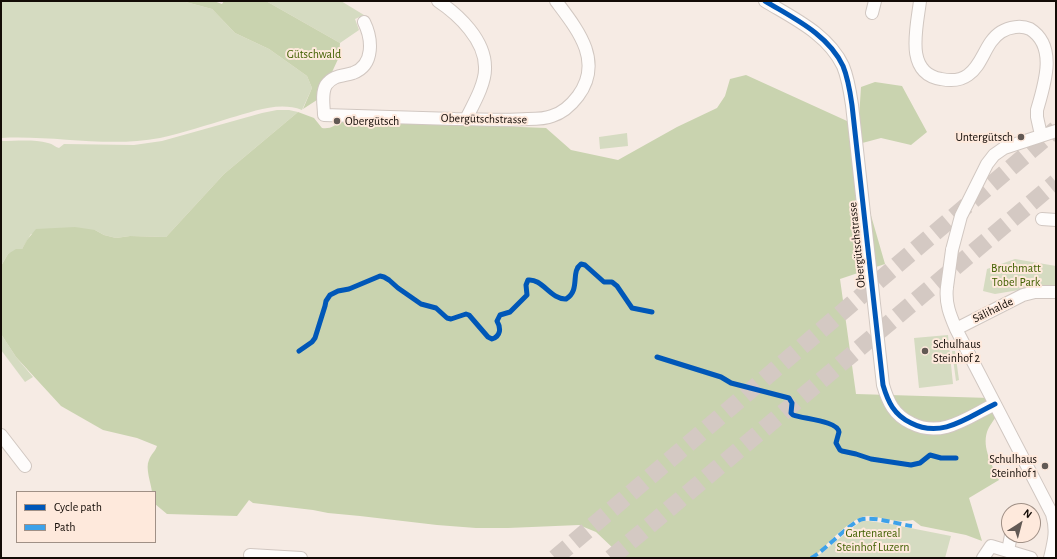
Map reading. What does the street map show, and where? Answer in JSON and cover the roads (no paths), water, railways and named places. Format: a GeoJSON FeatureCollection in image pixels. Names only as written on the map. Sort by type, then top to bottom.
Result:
{"type":"FeatureCollection","features":[{"type":"Feature","properties":{"kind":"street"},"geometry":{"type":"LineString","coordinates":[[438,1],[450,9],[463,21],[476,38],[483,54],[485,68],[483,78],[477,96],[466,119]]}},
{"type":"Feature","properties":{"kind":"street","name":"Obergütschstrasse"},"geometry":{"type":"LineString","coordinates":[[364,22],[369,37],[370,48],[368,60],[357,71],[336,77],[326,86],[323,97],[324,115],[506,121],[546,118],[564,110],[574,101],[587,80],[588,58],[585,45],[556,1]]}},
{"type":"Feature","properties":{"kind":"street","name":"Obergütschstrasse"},"geometry":{"type":"LineString","coordinates":[[765,1],[812,30],[827,43],[842,65],[849,85],[883,385],[888,400],[894,411],[903,419],[919,427],[934,429],[953,425],[995,404]]}},
{"type":"Feature","properties":{"kind":"street"},"geometry":{"type":"LineString","coordinates":[[920,1],[915,40],[915,55],[926,71],[939,79],[958,80],[967,76],[974,70],[993,40],[1001,32],[1009,28],[1028,28],[1046,42],[1050,50],[1051,57],[1050,69],[1037,110],[1041,135]]}},
{"type":"Feature","properties":{"kind":"street"},"geometry":{"type":"LineString","coordinates":[[1050,558],[1055,539],[1055,526],[1052,514],[956,329],[948,310],[947,287],[952,250],[961,216],[990,159],[998,151],[1004,148],[1056,131]]}},
{"type":"Feature","properties":{"kind":"street"},"geometry":{"type":"LineString","coordinates":[[1042,219],[1056,220]]}},
{"type":"Feature","properties":{"kind":"street","name":"Sälihalde"},"geometry":{"type":"LineString","coordinates":[[956,329],[1023,296],[1034,292],[1056,292]]}},
{"type":"Feature","properties":{"kind":"street"},"geometry":{"type":"LineString","coordinates":[[1,435],[25,466]]}},
{"type":"Feature","properties":{"kind":"street"},"geometry":{"type":"LineString","coordinates":[[1008,551],[1010,543]]}},
{"type":"Feature","properties":{"kind":"street"},"geometry":{"type":"LineString","coordinates":[[983,558],[991,546],[1031,558]]}},
{"type":"Feature","properties":{"kind":"street"},"geometry":{"type":"LineString","coordinates":[[250,555],[301,558]]}},
{"type":"Feature","properties":{"kind":"tunnel"},"geometry":{"type":"LineString","coordinates":[[555,558],[1056,129]]}},
{"type":"Feature","properties":{"kind":"tunnel"},"geometry":{"type":"LineString","coordinates":[[611,558],[1056,182]]}},
{"type":"Feature","properties":{"kind":"place","name":"Obergütsch"},"geometry":{"type":"Point","coordinates":[337,121]}},
{"type":"Feature","properties":{"kind":"place","name":"Untergütsch"},"geometry":{"type":"Point","coordinates":[1021,137]}},
{"type":"Feature","properties":{"kind":"place","name":"Schulhaus Steinhof 2"},"geometry":{"type":"Point","coordinates":[925,351]}},
{"type":"Feature","properties":{"kind":"place","name":"Schulhaus Steinhof 1"},"geometry":{"type":"Point","coordinates":[1045,466]}},
{"type":"Feature","properties":{"kind":"park label","name":"Gütschwald"},"geometry":{"type":"Point","coordinates":[314,54]}},
{"type":"Feature","properties":{"kind":"park label","name":"Bruchmatt Tobel Park"},"geometry":{"type":"Point","coordinates":[1016,275]}},
{"type":"Feature","properties":{"kind":"park label","name":"Gartenareal Steinhof Luzern"},"geometry":{"type":"Point","coordinates":[873,540]}}]}
